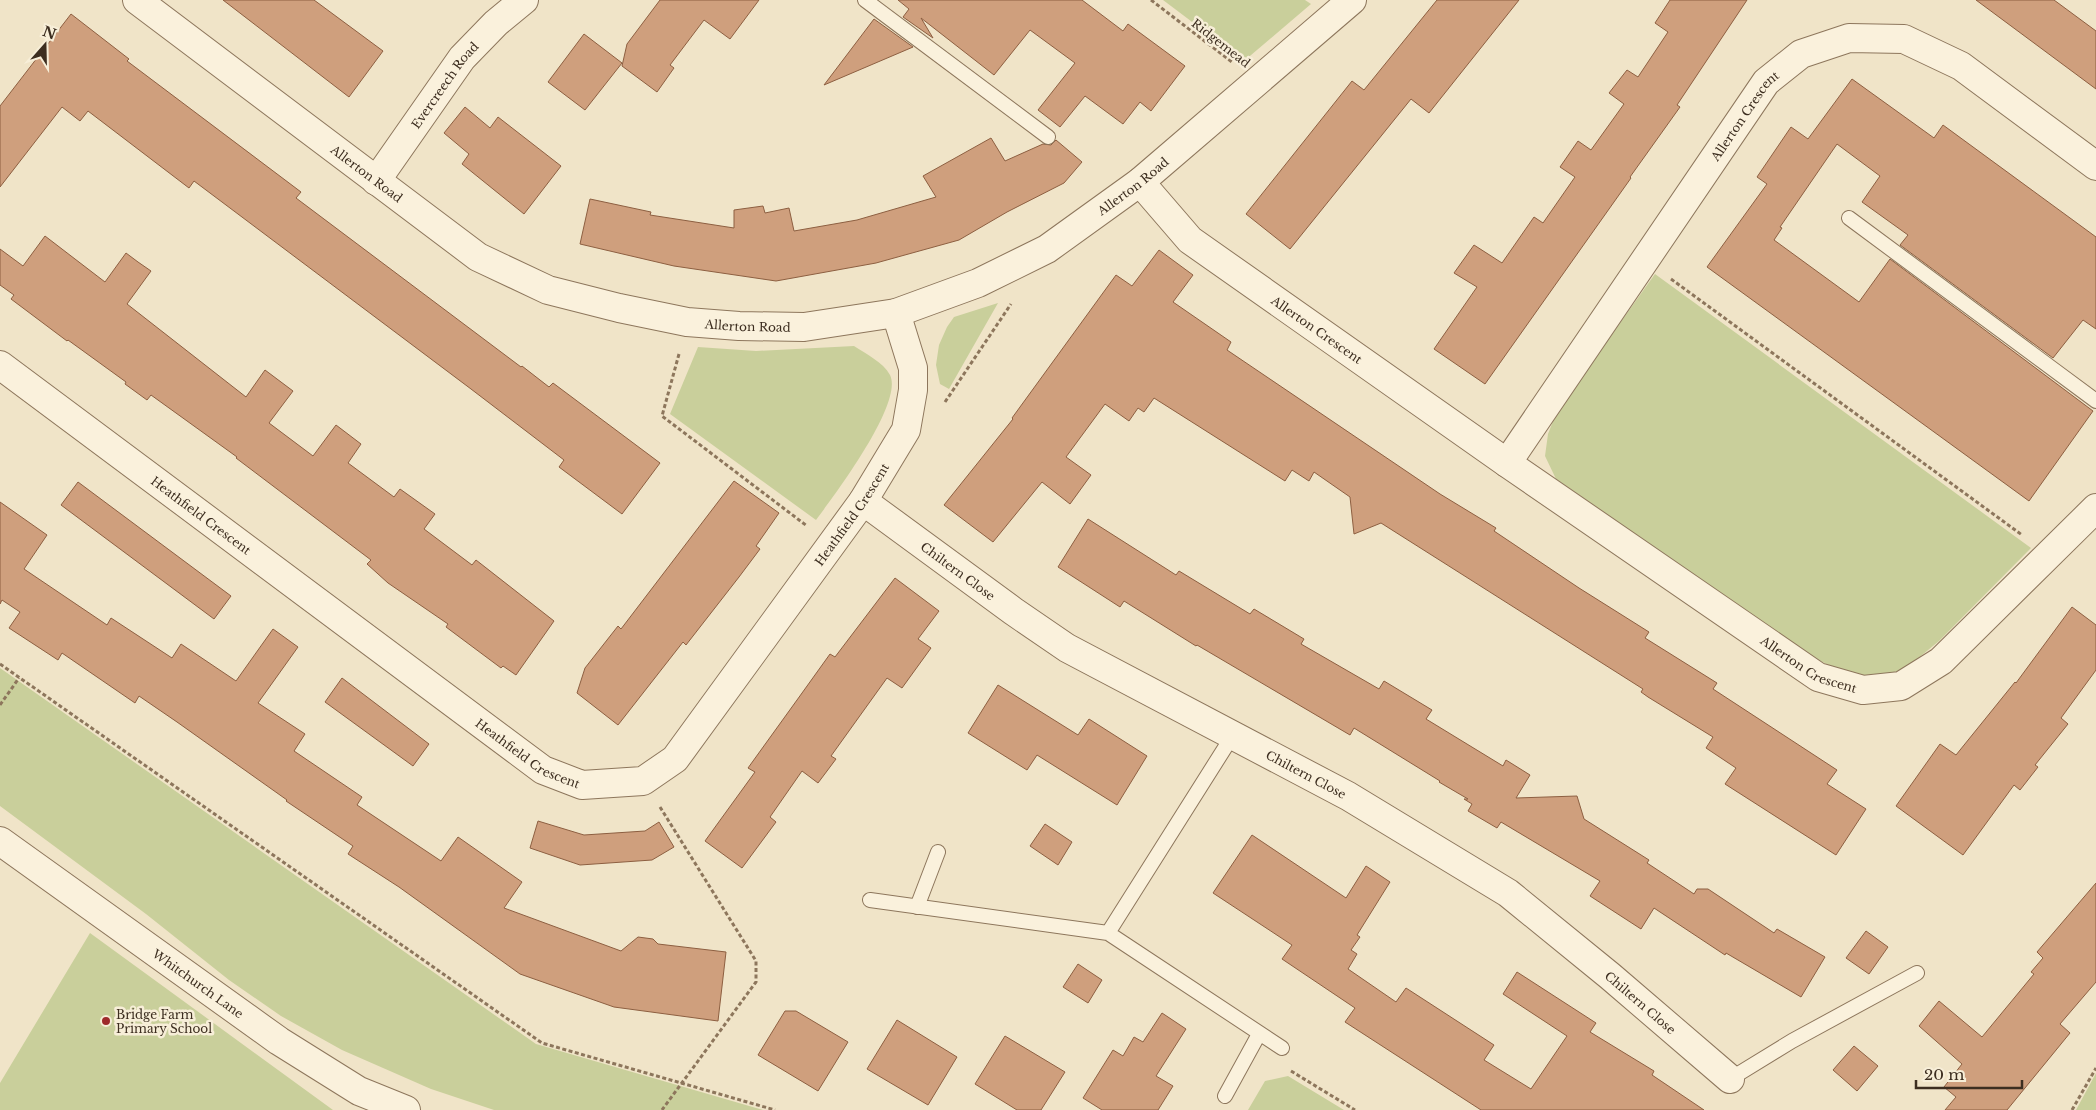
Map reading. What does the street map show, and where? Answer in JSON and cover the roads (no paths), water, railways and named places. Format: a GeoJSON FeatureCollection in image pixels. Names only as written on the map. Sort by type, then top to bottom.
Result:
{"type":"FeatureCollection","features":[{"type":"Feature","properties":{"kind":"street","name":"Allerton Road"},"geometry":{"type":"LineString","coordinates":[[137,0],[478,256],[548,290],[619,308],[687,322],[739,326],[804,327],[896,313],[978,283],[1047,249],[1140,182],[1352,0]]}},
{"type":"Feature","properties":{"kind":"street","name":"Evercreech Road"},"geometry":{"type":"LineString","coordinates":[[376,181],[462,58],[496,23],[524,0]]}},
{"type":"Feature","properties":{"kind":"street","name":"Allerton Crescent"},"geometry":{"type":"LineString","coordinates":[[1507,463],[1766,82],[1801,54],[1849,38],[1904,39],[1962,66],[2096,166]]}},
{"type":"Feature","properties":{"kind":"street","name":"Allerton Crescent"},"geometry":{"type":"LineString","coordinates":[[1140,182],[1190,240],[1507,463],[1818,677],[1863,690],[1902,686],[1941,661],[2096,508]]}},
{"type":"Feature","properties":{"kind":"street","name":"Heathfield Crescent"},"geometry":{"type":"LineString","coordinates":[[0,365],[543,770],[582,785],[644,781],[674,759],[863,501],[906,430],[910,411],[913,390],[913,368],[896,313]]}},
{"type":"Feature","properties":{"kind":"street","name":"Chiltern Close"},"geometry":{"type":"LineString","coordinates":[[863,501],[1013,611],[1067,648],[1348,796],[1508,893],[1610,976],[1730,1079]]}},
{"type":"Feature","properties":{"kind":"street","name":"Whitchurch Lane"},"geometry":{"type":"LineString","coordinates":[[0,841],[279,1041],[359,1091],[406,1110]]}},
{"type":"Feature","properties":{"kind":"lane"},"geometry":{"type":"LineString","coordinates":[[865,0],[1048,137]]}},
{"type":"Feature","properties":{"kind":"lane"},"geometry":{"type":"LineString","coordinates":[[1849,218],[2096,401]]}},
{"type":"Feature","properties":{"kind":"lane"},"geometry":{"type":"LineString","coordinates":[[1108,933],[1233,735]]}},
{"type":"Feature","properties":{"kind":"lane"},"geometry":{"type":"LineString","coordinates":[[917,907],[938,852]]}},
{"type":"Feature","properties":{"kind":"lane"},"geometry":{"type":"LineString","coordinates":[[870,900],[1108,933],[1282,1048]]}},
{"type":"Feature","properties":{"kind":"lane"},"geometry":{"type":"LineString","coordinates":[[1730,1079],[1792,1040],[1917,973]]}},
{"type":"Feature","properties":{"kind":"lane"},"geometry":{"type":"LineString","coordinates":[[1225,1096],[1260,1034]]}},
{"type":"Feature","properties":{"kind":"place","name":"Bridge Farm Primary School"},"geometry":{"type":"Point","coordinates":[106,1021]}}]}
